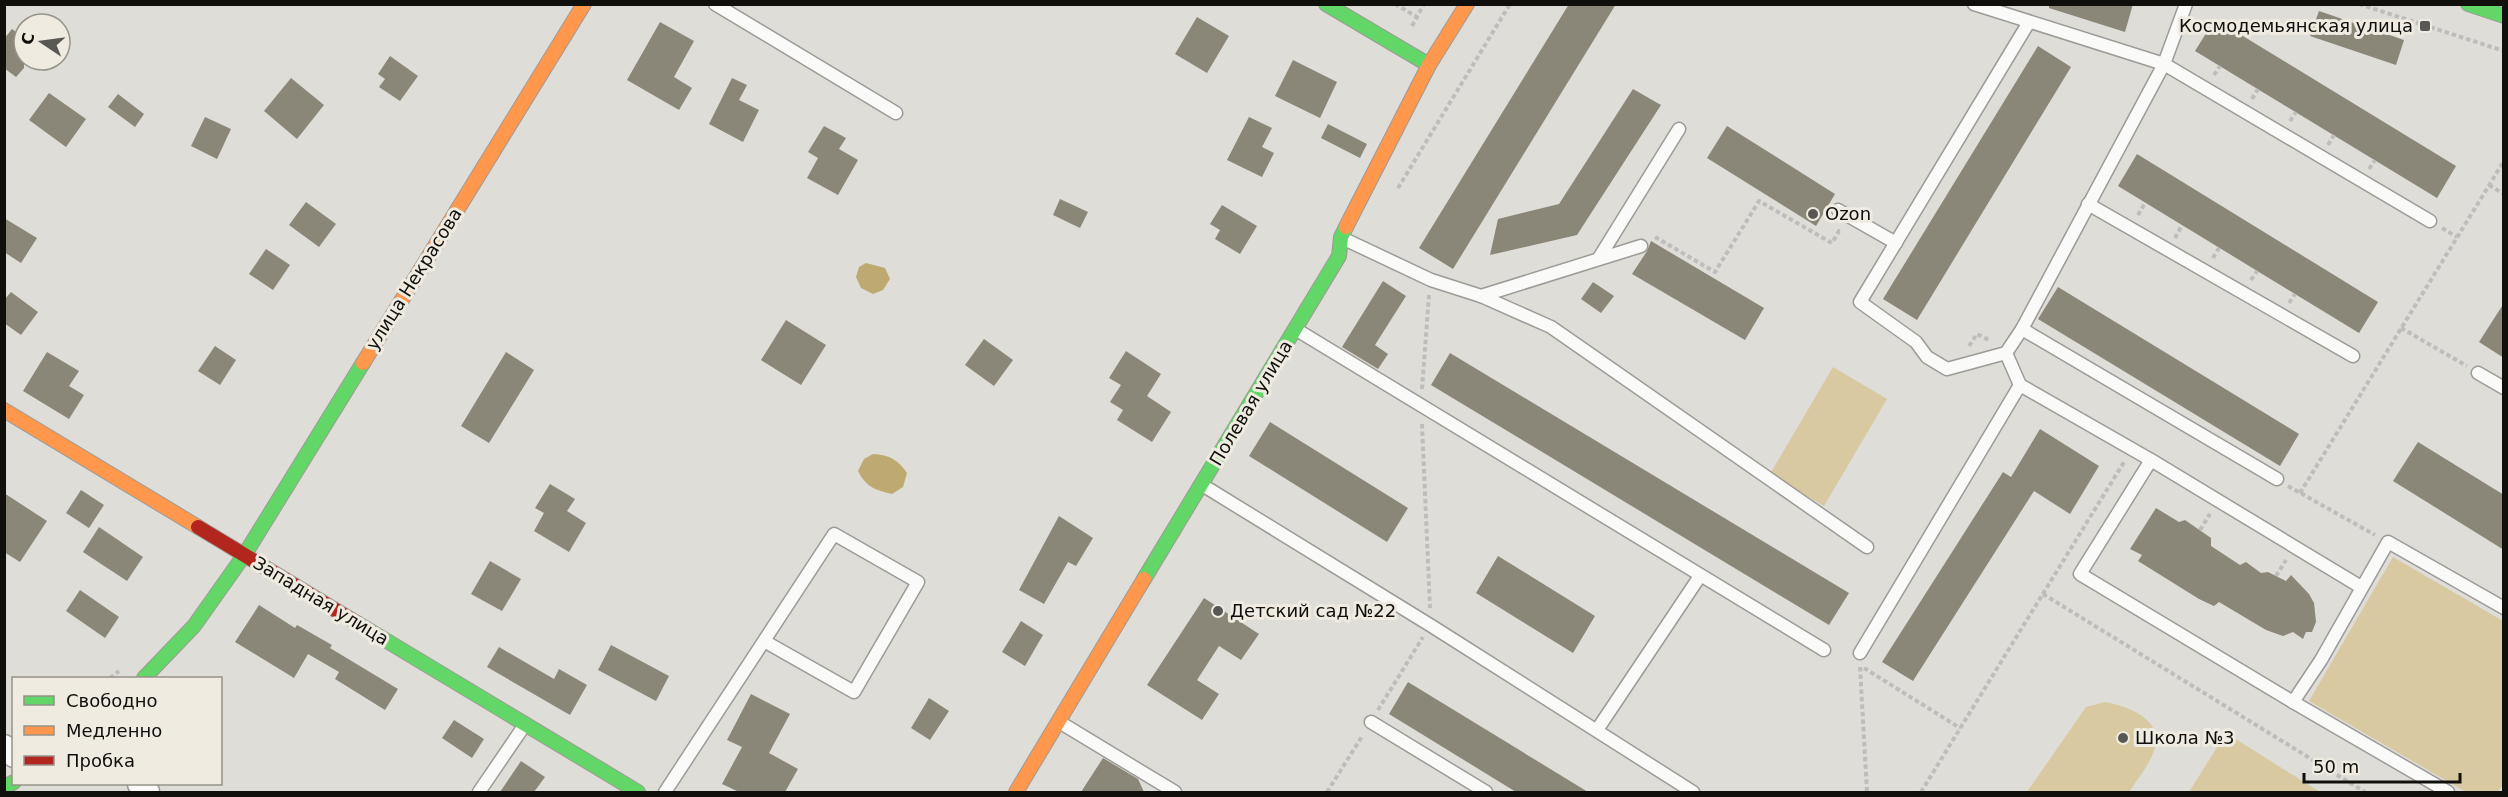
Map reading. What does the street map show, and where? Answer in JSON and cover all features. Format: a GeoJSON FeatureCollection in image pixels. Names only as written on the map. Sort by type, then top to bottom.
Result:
{"type":"FeatureCollection","features":[{"type":"Feature","properties":{"kind":"street","name":"улица Некрасова"},"geometry":{"type":"LineString","coordinates":[[145,677],[194,626],[244,554],[584,4]]}},
{"type":"Feature","properties":{"kind":"street"},"geometry":{"type":"LineString","coordinates":[[1326,4],[1429,64]]}},
{"type":"Feature","properties":{"kind":"street","name":"Полевая улица"},"geometry":{"type":"LineString","coordinates":[[1016,792],[1339,256],[1341,237],[1429,64],[1467,4]]}},
{"type":"Feature","properties":{"kind":"street"},"geometry":{"type":"LineString","coordinates":[[2468,4],[2504,16]]}},
{"type":"Feature","properties":{"kind":"street","name":"Западная улица"},"geometry":{"type":"LineString","coordinates":[[4,410],[638,792]]}},
{"type":"Feature","properties":{"kind":"lane"},"geometry":{"type":"LineString","coordinates":[[715,4],[896,113]]}},
{"type":"Feature","properties":{"kind":"lane"},"geometry":{"type":"LineString","coordinates":[[1974,4],[2164,64],[2430,221]]}},
{"type":"Feature","properties":{"kind":"lane"},"geometry":{"type":"LineString","coordinates":[[2029,22],[1860,302],[1916,342],[1927,357],[1947,369],[2007,351],[2022,329],[2164,64],[2186,4]]}},
{"type":"Feature","properties":{"kind":"lane"},"geometry":{"type":"LineString","coordinates":[[1599,258],[1679,129]]}},
{"type":"Feature","properties":{"kind":"lane"},"geometry":{"type":"LineString","coordinates":[[2088,204],[2354,356]]}},
{"type":"Feature","properties":{"kind":"lane"},"geometry":{"type":"LineString","coordinates":[[1838,210],[1896,243]]}},
{"type":"Feature","properties":{"kind":"lane"},"geometry":{"type":"LineString","coordinates":[[1341,237],[1431,280],[1481,296],[1551,327],[1867,547]]}},
{"type":"Feature","properties":{"kind":"lane"},"geometry":{"type":"LineString","coordinates":[[1481,296],[1641,246]]}},
{"type":"Feature","properties":{"kind":"lane"},"geometry":{"type":"LineString","coordinates":[[1297,329],[1824,650]]}},
{"type":"Feature","properties":{"kind":"lane"},"geometry":{"type":"LineString","coordinates":[[2022,329],[2277,479]]}},
{"type":"Feature","properties":{"kind":"lane"},"geometry":{"type":"LineString","coordinates":[[2007,351],[2020,386],[2151,460],[2361,587]]}},
{"type":"Feature","properties":{"kind":"lane"},"geometry":{"type":"LineString","coordinates":[[2478,373],[2504,388]]}},
{"type":"Feature","properties":{"kind":"lane"},"geometry":{"type":"LineString","coordinates":[[1860,653],[2020,386]]}},
{"type":"Feature","properties":{"kind":"lane"},"geometry":{"type":"LineString","coordinates":[[2151,460],[2080,574],[2448,792]]}},
{"type":"Feature","properties":{"kind":"lane"},"geometry":{"type":"LineString","coordinates":[[1201,485],[1430,625],[1693,792]]}},
{"type":"Feature","properties":{"kind":"lane"},"geometry":{"type":"LineString","coordinates":[[664,792],[834,534],[918,582],[855,692],[764,641]]}},
{"type":"Feature","properties":{"kind":"lane"},"geometry":{"type":"LineString","coordinates":[[2293,702],[2321,660],[2388,542],[2504,608]]}},
{"type":"Feature","properties":{"kind":"lane"},"geometry":{"type":"LineString","coordinates":[[1597,730],[1700,576]]}},
{"type":"Feature","properties":{"kind":"lane"},"geometry":{"type":"LineString","coordinates":[[1059,722],[1175,792]]}},
{"type":"Feature","properties":{"kind":"lane"},"geometry":{"type":"LineString","coordinates":[[1371,722],[1486,792]]}},
{"type":"Feature","properties":{"kind":"lane"},"geometry":{"type":"LineString","coordinates":[[479,792],[525,724]]}},
{"type":"Feature","properties":{"kind":"path"},"geometry":{"type":"LineString","coordinates":[[1395,4],[1417,17]]}},
{"type":"Feature","properties":{"kind":"path"},"geometry":{"type":"LineString","coordinates":[[2359,4],[2504,51]]}},
{"type":"Feature","properties":{"kind":"path"},"geometry":{"type":"LineString","coordinates":[[2300,493],[2504,161]]}},
{"type":"Feature","properties":{"kind":"path"},"geometry":{"type":"LineString","coordinates":[[2488,185],[2504,194]]}},
{"type":"Feature","properties":{"kind":"path"},"geometry":{"type":"LineString","coordinates":[[1641,246],[1648,234],[1715,273],[1759,201],[1832,243],[1839,231],[1849,236]]}},
{"type":"Feature","properties":{"kind":"path"},"geometry":{"type":"LineString","coordinates":[[1430,625],[1421,406],[1431,280]]}},
{"type":"Feature","properties":{"kind":"path"},"geometry":{"type":"LineString","coordinates":[[2401,328],[2478,373]]}},
{"type":"Feature","properties":{"kind":"path"},"geometry":{"type":"LineString","coordinates":[[1965,354],[1977,334],[2007,351]]}},
{"type":"Feature","properties":{"kind":"path"},"geometry":{"type":"LineString","coordinates":[[1921,792],[2124,462]]}},
{"type":"Feature","properties":{"kind":"path"},"geometry":{"type":"LineString","coordinates":[[2277,479],[2388,542]]}},
{"type":"Feature","properties":{"kind":"path"},"geometry":{"type":"LineString","coordinates":[[2200,530],[2210,514]]}},
{"type":"Feature","properties":{"kind":"path"},"geometry":{"type":"LineString","coordinates":[[2276,576],[2286,560]]}},
{"type":"Feature","properties":{"kind":"path"},"geometry":{"type":"LineString","coordinates":[[2043,594],[2365,792]]}},
{"type":"Feature","properties":{"kind":"path"},"geometry":{"type":"LineString","coordinates":[[1860,653],[1867,792]]}},
{"type":"Feature","properties":{"kind":"path"},"geometry":{"type":"LineString","coordinates":[[1860,666],[1960,728]]}},
{"type":"Feature","properties":{"kind":"shaded area"},"geometry":{"type":"Polygon","coordinates":[[[866,263],[885,268],[890,279],[883,290],[873,294],[861,288],[856,277],[859,267],[866,263]]]}},
{"type":"Feature","properties":{"kind":"shaded area"},"geometry":{"type":"Polygon","coordinates":[[[1833,367],[1887,399],[1824,506],[1770,474],[1833,367]]]}},
{"type":"Feature","properties":{"kind":"shaded area"},"geometry":{"type":"Polygon","coordinates":[[[873,454],[889,457],[900,465],[907,473],[903,487],[892,494],[876,489],[864,481],[858,471],[864,459],[873,454]]]}},
{"type":"Feature","properties":{"kind":"shaded area"},"geometry":{"type":"Polygon","coordinates":[[[2393,557],[2503,621],[2504,783],[2498,792],[2466,792],[2309,701],[2393,557]]]}},
{"type":"Feature","properties":{"kind":"shaded area"},"geometry":{"type":"Polygon","coordinates":[[[2105,702],[2130,709],[2146,719],[2155,733],[2155,749],[2129,792],[2027,792],[2086,707],[2105,702]]]}},
{"type":"Feature","properties":{"kind":"shaded area"},"geometry":{"type":"Polygon","coordinates":[[[2226,733],[2320,792],[2189,792],[2226,733]]]}},
{"type":"Feature","properties":{"kind":"building"},"geometry":{"type":"Polygon","coordinates":[[[1569,4],[1616,4],[1453,269],[1419,248],[1569,4]]]}},
{"type":"Feature","properties":{"kind":"building"},"geometry":{"type":"Polygon","coordinates":[[[2049,4],[2133,4],[2125,32],[2049,8],[2049,4]]]}},
{"type":"Feature","properties":{"kind":"building"},"geometry":{"type":"Polygon","coordinates":[[[2319,11],[2404,40],[2396,65],[2310,36],[2319,11]]]}},
{"type":"Feature","properties":{"kind":"building"},"geometry":{"type":"Polygon","coordinates":[[[1197,17],[1229,36],[1207,73],[1175,54],[1197,17]]]}},
{"type":"Feature","properties":{"kind":"building"},"geometry":{"type":"Polygon","coordinates":[[[2215,19],[2456,166],[2437,198],[2195,51],[2215,19]]]}},
{"type":"Feature","properties":{"kind":"building"},"geometry":{"type":"Polygon","coordinates":[[[660,22],[694,41],[674,77],[692,88],[679,110],[627,80],[660,22]]]}},
{"type":"Feature","properties":{"kind":"building"},"geometry":{"type":"Polygon","coordinates":[[[12,29],[12,72],[20,72],[16,77],[4,68],[4,39],[12,29]]]}},
{"type":"Feature","properties":{"kind":"building"},"geometry":{"type":"Polygon","coordinates":[[[2038,46],[2071,67],[1917,320],[1883,299],[2038,46]]]}},
{"type":"Feature","properties":{"kind":"building"},"geometry":{"type":"Polygon","coordinates":[[[390,56],[418,76],[400,101],[379,87],[385,79],[378,74],[390,56]]]}},
{"type":"Feature","properties":{"kind":"building"},"geometry":{"type":"Polygon","coordinates":[[[1293,60],[1337,82],[1320,118],[1275,96],[1293,60]]]}},
{"type":"Feature","properties":{"kind":"building"},"geometry":{"type":"Polygon","coordinates":[[[291,78],[324,105],[297,139],[264,111],[291,78]]]}},
{"type":"Feature","properties":{"kind":"building"},"geometry":{"type":"Polygon","coordinates":[[[732,78],[747,85],[739,100],[759,110],[743,142],[709,124],[732,78]]]}},
{"type":"Feature","properties":{"kind":"building"},"geometry":{"type":"Polygon","coordinates":[[[1633,89],[1661,105],[1577,235],[1490,255],[1498,219],[1559,204],[1633,89]]]}},
{"type":"Feature","properties":{"kind":"building"},"geometry":{"type":"Polygon","coordinates":[[[49,93],[86,119],[66,147],[29,120],[49,93]]]}},
{"type":"Feature","properties":{"kind":"building"},"geometry":{"type":"Polygon","coordinates":[[[118,94],[144,114],[135,127],[108,107],[118,94]]]}},
{"type":"Feature","properties":{"kind":"building"},"geometry":{"type":"Polygon","coordinates":[[[205,117],[231,129],[217,159],[191,146],[205,117]]]}},
{"type":"Feature","properties":{"kind":"building"},"geometry":{"type":"Polygon","coordinates":[[[1249,117],[1272,128],[1262,147],[1274,153],[1262,177],[1227,160],[1249,117]]]}},
{"type":"Feature","properties":{"kind":"building"},"geometry":{"type":"Polygon","coordinates":[[[1328,124],[1367,144],[1360,158],[1321,138],[1328,124]]]}},
{"type":"Feature","properties":{"kind":"building"},"geometry":{"type":"Polygon","coordinates":[[[824,126],[846,138],[839,149],[858,160],[838,195],[807,178],[818,158],[808,152],[824,126]]]}},
{"type":"Feature","properties":{"kind":"building"},"geometry":{"type":"Polygon","coordinates":[[[1727,126],[1835,194],[1816,226],[1707,158],[1727,126]]]}},
{"type":"Feature","properties":{"kind":"building"},"geometry":{"type":"Polygon","coordinates":[[[2137,154],[2378,302],[2359,333],[2118,186],[2137,154]]]}},
{"type":"Feature","properties":{"kind":"building"},"geometry":{"type":"Polygon","coordinates":[[[1060,199],[1088,212],[1080,228],[1053,215],[1060,199]]]}},
{"type":"Feature","properties":{"kind":"building"},"geometry":{"type":"Polygon","coordinates":[[[306,202],[336,224],[319,247],[289,225],[306,202]]]}},
{"type":"Feature","properties":{"kind":"building"},"geometry":{"type":"Polygon","coordinates":[[[1222,205],[1257,226],[1240,254],[1215,239],[1220,230],[1210,224],[1222,205]]]}},
{"type":"Feature","properties":{"kind":"building"},"geometry":{"type":"Polygon","coordinates":[[[4,218],[37,238],[21,263],[4,252],[4,218]]]}},
{"type":"Feature","properties":{"kind":"building"},"geometry":{"type":"Polygon","coordinates":[[[1651,241],[1764,308],[1745,340],[1632,274],[1651,241]]]}},
{"type":"Feature","properties":{"kind":"building"},"geometry":{"type":"Polygon","coordinates":[[[266,249],[290,265],[273,290],[249,274],[266,249]]]}},
{"type":"Feature","properties":{"kind":"building"},"geometry":{"type":"Polygon","coordinates":[[[1383,281],[1406,296],[1375,345],[1388,354],[1378,369],[1342,347],[1383,281]]]}},
{"type":"Feature","properties":{"kind":"building"},"geometry":{"type":"Polygon","coordinates":[[[1593,282],[1614,296],[1601,313],[1581,299],[1593,282]]]}},
{"type":"Feature","properties":{"kind":"building"},"geometry":{"type":"Polygon","coordinates":[[[2058,287],[2299,434],[2280,466],[2038,319],[2058,287]]]}},
{"type":"Feature","properties":{"kind":"building"},"geometry":{"type":"Polygon","coordinates":[[[11,292],[38,312],[21,335],[4,323],[4,300],[11,292]]]}},
{"type":"Feature","properties":{"kind":"building"},"geometry":{"type":"Polygon","coordinates":[[[2504,303],[2504,358],[2479,342],[2504,303]]]}},
{"type":"Feature","properties":{"kind":"building"},"geometry":{"type":"Polygon","coordinates":[[[786,320],[826,345],[801,385],[761,360],[786,320]]]}},
{"type":"Feature","properties":{"kind":"building"},"geometry":{"type":"Polygon","coordinates":[[[984,339],[1013,360],[994,386],[965,365],[984,339]]]}},
{"type":"Feature","properties":{"kind":"building"},"geometry":{"type":"Polygon","coordinates":[[[215,346],[236,360],[220,385],[198,371],[215,346]]]}},
{"type":"Feature","properties":{"kind":"building"},"geometry":{"type":"Polygon","coordinates":[[[1126,351],[1161,374],[1147,396],[1171,412],[1152,442],[1117,420],[1123,410],[1110,402],[1121,385],[1109,378],[1126,351]]]}},
{"type":"Feature","properties":{"kind":"building"},"geometry":{"type":"Polygon","coordinates":[[[47,352],[79,371],[69,386],[84,395],[69,419],[23,391],[47,352]]]}},
{"type":"Feature","properties":{"kind":"building"},"geometry":{"type":"Polygon","coordinates":[[[506,352],[534,370],[489,443],[461,426],[506,352]]]}},
{"type":"Feature","properties":{"kind":"building"},"geometry":{"type":"Polygon","coordinates":[[[1450,353],[1849,593],[1829,625],[1431,385],[1450,353]]]}},
{"type":"Feature","properties":{"kind":"building"},"geometry":{"type":"Polygon","coordinates":[[[1270,422],[1408,508],[1387,542],[1249,456],[1270,422]]]}},
{"type":"Feature","properties":{"kind":"building"},"geometry":{"type":"Polygon","coordinates":[[[2040,429],[2099,466],[2070,514],[2034,491],[1913,681],[1882,662],[2003,472],[2011,477],[2040,429]]]}},
{"type":"Feature","properties":{"kind":"building"},"geometry":{"type":"Polygon","coordinates":[[[2418,442],[2504,495],[2504,550],[2393,481],[2418,442]]]}},
{"type":"Feature","properties":{"kind":"building"},"geometry":{"type":"Polygon","coordinates":[[[550,484],[575,499],[567,511],[586,523],[569,552],[534,531],[544,513],[535,508],[550,484]]]}},
{"type":"Feature","properties":{"kind":"building"},"geometry":{"type":"Polygon","coordinates":[[[81,490],[104,505],[89,528],[66,513],[81,490]]]}},
{"type":"Feature","properties":{"kind":"building"},"geometry":{"type":"Polygon","coordinates":[[[4,493],[47,521],[20,562],[4,552],[4,493]]]}},
{"type":"Feature","properties":{"kind":"building"},"geometry":{"type":"Polygon","coordinates":[[[2156,508],[2179,522],[2185,520],[2211,538],[2211,546],[2240,565],[2246,562],[2261,573],[2268,572],[2286,581],[2291,575],[2309,594],[2314,603],[2316,622],[2312,632],[2306,632],[2303,639],[2293,632],[2283,636],[2266,630],[2219,602],[2214,606],[2199,599],[2138,561],[2142,555],[2130,549],[2156,508]]]}},
{"type":"Feature","properties":{"kind":"building"},"geometry":{"type":"Polygon","coordinates":[[[1059,516],[1093,538],[1076,566],[1068,562],[1044,604],[1019,590],[1059,516]]]}},
{"type":"Feature","properties":{"kind":"building"},"geometry":{"type":"Polygon","coordinates":[[[99,527],[143,557],[127,581],[83,552],[99,527]]]}},
{"type":"Feature","properties":{"kind":"building"},"geometry":{"type":"Polygon","coordinates":[[[1498,556],[1595,616],[1573,653],[1476,593],[1498,556]]]}},
{"type":"Feature","properties":{"kind":"building"},"geometry":{"type":"Polygon","coordinates":[[[490,561],[521,579],[502,611],[471,594],[490,561]]]}},
{"type":"Feature","properties":{"kind":"building"},"geometry":{"type":"Polygon","coordinates":[[[80,590],[119,617],[105,638],[66,611],[80,590]]]}},
{"type":"Feature","properties":{"kind":"building"},"geometry":{"type":"Polygon","coordinates":[[[1204,598],[1259,634],[1241,660],[1219,646],[1197,680],[1219,694],[1202,720],[1147,685],[1204,598]]]}},
{"type":"Feature","properties":{"kind":"building"},"geometry":{"type":"Polygon","coordinates":[[[259,605],[295,628],[297,625],[332,645],[330,648],[398,689],[385,710],[335,679],[339,672],[308,654],[294,678],[235,642],[259,605]]]}},
{"type":"Feature","properties":{"kind":"building"},"geometry":{"type":"Polygon","coordinates":[[[1021,621],[1043,635],[1025,666],[1002,652],[1021,621]]]}},
{"type":"Feature","properties":{"kind":"building"},"geometry":{"type":"Polygon","coordinates":[[[611,645],[669,676],[656,701],[598,670],[611,645]]]}},
{"type":"Feature","properties":{"kind":"building"},"geometry":{"type":"Polygon","coordinates":[[[499,647],[554,679],[559,669],[587,685],[570,715],[487,667],[499,647]]]}},
{"type":"Feature","properties":{"kind":"building"},"geometry":{"type":"Polygon","coordinates":[[[1408,682],[1588,792],[1516,792],[1389,714],[1408,682]]]}},
{"type":"Feature","properties":{"kind":"building"},"geometry":{"type":"Polygon","coordinates":[[[751,694],[790,714],[769,753],[798,769],[785,792],[739,792],[722,784],[742,747],[727,740],[751,694]]]}},
{"type":"Feature","properties":{"kind":"building"},"geometry":{"type":"Polygon","coordinates":[[[929,698],[949,711],[930,740],[911,728],[929,698]]]}},
{"type":"Feature","properties":{"kind":"building"},"geometry":{"type":"Polygon","coordinates":[[[454,720],[484,739],[472,758],[442,738],[454,720]]]}},
{"type":"Feature","properties":{"kind":"building"},"geometry":{"type":"Polygon","coordinates":[[[1103,758],[1138,779],[1144,792],[1081,792],[1103,758]]]}},
{"type":"Feature","properties":{"kind":"building"},"geometry":{"type":"Polygon","coordinates":[[[521,761],[545,777],[534,792],[500,792],[521,761]]]}},
{"type":"Feature","properties":{"kind":"traffic: fast"},"geometry":{"type":"LineString","coordinates":[[1326,4],[1429,65]]}},
{"type":"Feature","properties":{"kind":"traffic: fast"},"geometry":{"type":"LineString","coordinates":[[2468,4],[2504,16]]}},
{"type":"Feature","properties":{"kind":"traffic: fast"},"geometry":{"type":"LineString","coordinates":[[1144,579],[1339,256],[1341,237],[1346,227]]}},
{"type":"Feature","properties":{"kind":"traffic: fast"},"geometry":{"type":"LineString","coordinates":[[145,677],[194,626],[245,554],[363,363]]}},
{"type":"Feature","properties":{"kind":"traffic: fast"},"geometry":{"type":"LineString","coordinates":[[357,623],[638,792]]}},
{"type":"Feature","properties":{"kind":"traffic: fast"},"geometry":{"type":"LineString","coordinates":[[4,787],[12,783]]}},
{"type":"Feature","properties":{"kind":"traffic: slow"},"geometry":{"type":"LineString","coordinates":[[363,363],[584,4]]}},
{"type":"Feature","properties":{"kind":"traffic: slow"},"geometry":{"type":"LineString","coordinates":[[1346,227],[1429,65],[1467,4]]}},
{"type":"Feature","properties":{"kind":"traffic: slow"},"geometry":{"type":"LineString","coordinates":[[4,410],[198,527]]}},
{"type":"Feature","properties":{"kind":"traffic: slow"},"geometry":{"type":"LineString","coordinates":[[1016,792],[1144,579]]}},
{"type":"Feature","properties":{"kind":"traffic: jam"},"geometry":{"type":"LineString","coordinates":[[198,527],[357,623]]}},
{"type":"Feature","properties":{"kind":"place","name":"Космодемьянская улица"},"geometry":{"type":"Point","coordinates":[2425,26]}},
{"type":"Feature","properties":{"kind":"place","name":"Ozon"},"geometry":{"type":"Point","coordinates":[1813,214]}},
{"type":"Feature","properties":{"kind":"place","name":"Детский сад №22"},"geometry":{"type":"Point","coordinates":[1218,611]}},
{"type":"Feature","properties":{"kind":"place","name":"Школа №3"},"geometry":{"type":"Point","coordinates":[2123,738]}}]}
